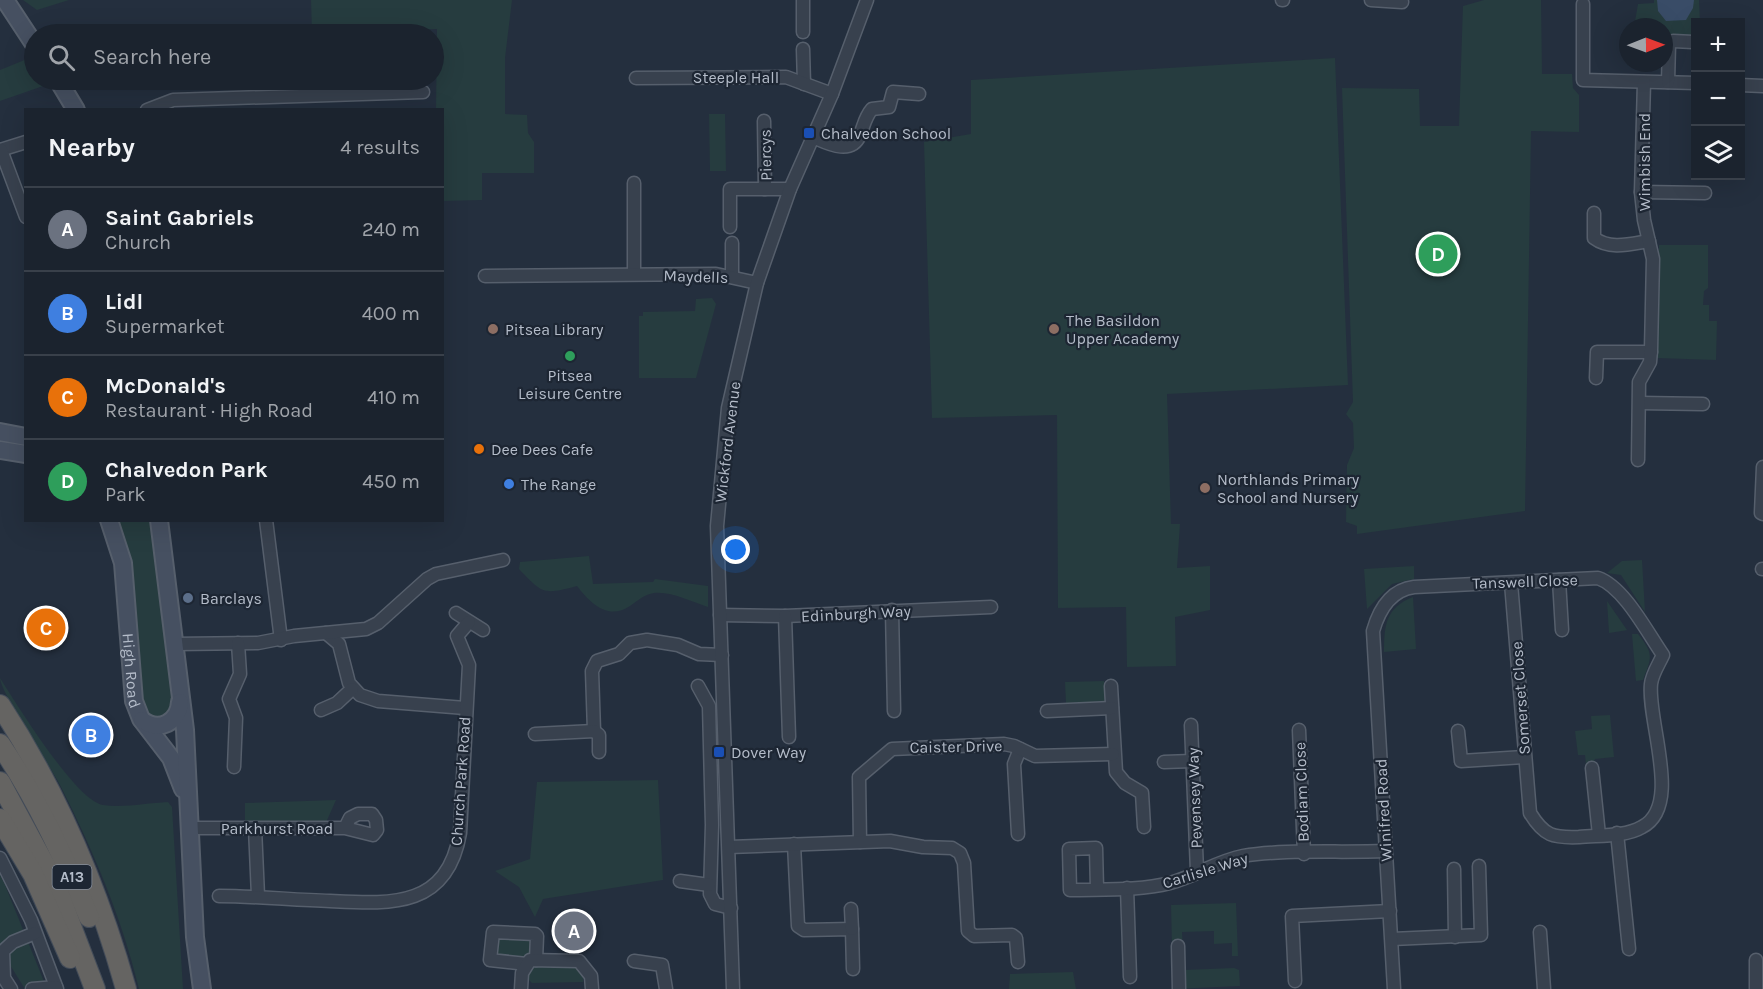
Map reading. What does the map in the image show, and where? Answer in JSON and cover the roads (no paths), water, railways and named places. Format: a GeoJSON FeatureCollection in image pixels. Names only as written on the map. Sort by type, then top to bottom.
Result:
{"type":"FeatureCollection","features":[{"type":"Feature","properties":{"kind":"highway","name":"A13"},"geometry":{"type":"LineString","coordinates":[[0,705],[54,797],[87,875],[115,950],[126,989]]}},
{"type":"Feature","properties":{"kind":"highway","name":"A13"},"geometry":{"type":"LineString","coordinates":[[0,744],[17,769],[71,874],[118,989]]}},
{"type":"Feature","properties":{"kind":"highway","name":"A13"},"geometry":{"type":"LineString","coordinates":[[0,782],[55,884],[94,989]]}},
{"type":"Feature","properties":{"kind":"highway","name":"A13"},"geometry":{"type":"LineString","coordinates":[[0,819],[33,874],[68,952],[81,989]]}},
{"type":"Feature","properties":{"kind":"main road"},"geometry":{"type":"LineString","coordinates":[[5,0],[24,29]]}},
{"type":"Feature","properties":{"kind":"main road"},"geometry":{"type":"LineString","coordinates":[[64,90],[75,108]]}},
{"type":"Feature","properties":{"kind":"main road"},"geometry":{"type":"LineString","coordinates":[[0,432],[24,437]]}},
{"type":"Feature","properties":{"kind":"main road"},"geometry":{"type":"LineString","coordinates":[[0,450],[24,454]]}},
{"type":"Feature","properties":{"kind":"main road","name":"High Road"},"geometry":{"type":"LineString","coordinates":[[110,522],[123,563],[134,701],[141,719],[171,758],[188,808]]}},
{"type":"Feature","properties":{"kind":"main road","name":"High Road"},"geometry":{"type":"LineString","coordinates":[[159,522],[188,763],[188,808],[196,955],[202,989]]}},
{"type":"Feature","properties":{"kind":"main road"},"geometry":{"type":"LineString","coordinates":[[141,719],[153,725],[171,722],[179,710],[180,696]]}},
{"type":"Feature","properties":{"kind":"street"},"geometry":{"type":"LineString","coordinates":[[803,0],[803,32]]}},
{"type":"Feature","properties":{"kind":"street"},"geometry":{"type":"LineString","coordinates":[[1371,0],[1402,2]]}},
{"type":"Feature","properties":{"kind":"street","name":"Wickford Avenue"},"geometry":{"type":"LineString","coordinates":[[733,989],[717,526],[721,462],[728,408],[757,283],[790,189],[832,94],[862,2]]}},
{"type":"Feature","properties":{"kind":"street"},"geometry":{"type":"LineString","coordinates":[[1583,4],[1583,80],[1691,83]]}},
{"type":"Feature","properties":{"kind":"street"},"geometry":{"type":"LineString","coordinates":[[1668,82],[1669,44],[1673,41],[1691,42]]}},
{"type":"Feature","properties":{"kind":"street"},"geometry":{"type":"LineString","coordinates":[[803,50],[804,84]]}},
{"type":"Feature","properties":{"kind":"street","name":"Steeple Hall"},"geometry":{"type":"LineString","coordinates":[[636,78],[786,77],[832,94]]}},
{"type":"Feature","properties":{"kind":"street","name":"Wimbish End"},"geometry":{"type":"LineString","coordinates":[[1638,460],[1640,379],[1650,362],[1651,352],[1653,259],[1641,192],[1644,82]]}},
{"type":"Feature","properties":{"kind":"street"},"geometry":{"type":"LineString","coordinates":[[1745,85],[1763,86]]}},
{"type":"Feature","properties":{"kind":"street"},"geometry":{"type":"LineString","coordinates":[[399,93],[402,90]]}},
{"type":"Feature","properties":{"kind":"street"},"geometry":{"type":"LineString","coordinates":[[152,108],[174,100],[423,92]]}},
{"type":"Feature","properties":{"kind":"street"},"geometry":{"type":"LineString","coordinates":[[813,137],[834,146],[851,145],[859,138],[867,115],[872,109],[889,107],[893,92],[919,94]]}},
{"type":"Feature","properties":{"kind":"street","name":"Piercys"},"geometry":{"type":"LineString","coordinates":[[764,121],[765,189]]}},
{"type":"Feature","properties":{"kind":"street"},"geometry":{"type":"LineString","coordinates":[[24,143],[0,150],[24,212]]}},
{"type":"Feature","properties":{"kind":"street"},"geometry":{"type":"LineString","coordinates":[[633,183],[634,274]]}},
{"type":"Feature","properties":{"kind":"street","name":"Piercys"},"geometry":{"type":"LineString","coordinates":[[730,227],[730,189],[790,189]]}},
{"type":"Feature","properties":{"kind":"street"},"geometry":{"type":"LineString","coordinates":[[1641,192],[1706,193]]}},
{"type":"Feature","properties":{"kind":"street"},"geometry":{"type":"LineString","coordinates":[[1594,213],[1594,238],[1601,243],[1616,246],[1649,241]]}},
{"type":"Feature","properties":{"kind":"street"},"geometry":{"type":"LineString","coordinates":[[732,243],[732,276]]}},
{"type":"Feature","properties":{"kind":"street","name":"Maydells"},"geometry":{"type":"LineString","coordinates":[[485,276],[613,274],[732,276],[757,283]]}},
{"type":"Feature","properties":{"kind":"street"},"geometry":{"type":"LineString","coordinates":[[1596,378],[1596,352],[1651,352]]}},
{"type":"Feature","properties":{"kind":"street"},"geometry":{"type":"LineString","coordinates":[[1640,403],[1703,404]]}},
{"type":"Feature","properties":{"kind":"street"},"geometry":{"type":"LineString","coordinates":[[1763,466],[1761,513],[1763,514]]}},
{"type":"Feature","properties":{"kind":"street"},"geometry":{"type":"LineString","coordinates":[[266,522],[281,640]]}},
{"type":"Feature","properties":{"kind":"street"},"geometry":{"type":"LineString","coordinates":[[175,644],[281,640],[372,627],[427,579],[436,574],[503,560]]}},
{"type":"Feature","properties":{"kind":"street","name":"Tanswell Close"},"geometry":{"type":"LineString","coordinates":[[1373,631],[1384,605],[1391,597],[1407,588],[1598,578],[1605,580],[1623,597],[1663,655],[1651,686],[1662,788],[1660,807],[1651,821],[1643,827],[1617,833]]}},
{"type":"Feature","properties":{"kind":"street"},"geometry":{"type":"LineString","coordinates":[[1559,580],[1562,630]]}},
{"type":"Feature","properties":{"kind":"street","name":"Somerset Close"},"geometry":{"type":"LineString","coordinates":[[1511,583],[1530,813],[1540,829],[1549,835],[1565,838],[1599,835]]}},
{"type":"Feature","properties":{"kind":"street","name":"Edinburgh Way"},"geometry":{"type":"LineString","coordinates":[[720,615],[785,616],[991,607]]}},
{"type":"Feature","properties":{"kind":"street"},"geometry":{"type":"LineString","coordinates":[[892,610],[894,711]]}},
{"type":"Feature","properties":{"kind":"street"},"geometry":{"type":"LineString","coordinates":[[456,613],[483,630]]}},
{"type":"Feature","properties":{"kind":"street"},"geometry":{"type":"LineString","coordinates":[[785,616],[789,737]]}},
{"type":"Feature","properties":{"kind":"street","name":"Church Park Road"},"geometry":{"type":"LineString","coordinates":[[219,896],[387,903],[418,895],[436,881],[452,860],[460,833],[465,708],[470,664],[457,636],[469,622]]}},
{"type":"Feature","properties":{"kind":"street","name":"Winifred Road"},"geometry":{"type":"LineString","coordinates":[[1373,631],[1384,851],[1394,989]]}},
{"type":"Feature","properties":{"kind":"street"},"geometry":{"type":"LineString","coordinates":[[321,710],[337,703],[352,689],[345,672],[341,648],[326,633]]}},
{"type":"Feature","properties":{"kind":"street"},"geometry":{"type":"LineString","coordinates":[[594,731],[592,671],[595,663],[619,654],[630,643],[647,640],[678,645],[699,654],[722,655]]}},
{"type":"Feature","properties":{"kind":"street"},"geometry":{"type":"LineString","coordinates":[[234,767],[236,718],[229,699],[240,674],[238,643]]}},
{"type":"Feature","properties":{"kind":"street"},"geometry":{"type":"LineString","coordinates":[[698,686],[709,706],[712,825],[709,885],[715,904],[731,908]]}},
{"type":"Feature","properties":{"kind":"street"},"geometry":{"type":"LineString","coordinates":[[1111,686],[1113,754],[1119,779],[1142,793],[1144,827]]}},
{"type":"Feature","properties":{"kind":"street","name":"Church Park Road"},"geometry":{"type":"LineString","coordinates":[[352,689],[369,700],[465,708]]}},
{"type":"Feature","properties":{"kind":"street"},"geometry":{"type":"LineString","coordinates":[[1047,711],[1112,708]]}},
{"type":"Feature","properties":{"kind":"street","name":"Pevensey Way"},"geometry":{"type":"LineString","coordinates":[[1191,725],[1197,871]]}},
{"type":"Feature","properties":{"kind":"street","name":"Bodiam Close"},"geometry":{"type":"LineString","coordinates":[[1299,730],[1304,854]]}},
{"type":"Feature","properties":{"kind":"street"},"geometry":{"type":"LineString","coordinates":[[535,734],[594,731],[599,735],[599,752]]}},
{"type":"Feature","properties":{"kind":"street"},"geometry":{"type":"LineString","coordinates":[[1458,731],[1461,761],[1524,757]]}},
{"type":"Feature","properties":{"kind":"street","name":"Caister Drive"},"geometry":{"type":"LineString","coordinates":[[860,842],[860,777],[889,750],[900,747],[1004,744],[1035,756],[1113,754]]}},
{"type":"Feature","properties":{"kind":"street","name":"Caister Drive"},"geometry":{"type":"LineString","coordinates":[[1018,834],[1014,764],[1020,749]]}},
{"type":"Feature","properties":{"kind":"street"},"geometry":{"type":"LineString","coordinates":[[1164,762],[1192,761]]}},
{"type":"Feature","properties":{"kind":"street"},"geometry":{"type":"LineString","coordinates":[[1592,768],[1599,835],[1617,833],[1629,948]]}},
{"type":"Feature","properties":{"kind":"street","name":"Parkhurst Road"},"geometry":{"type":"LineString","coordinates":[[189,828],[345,828],[355,829],[368,835],[375,833],[375,817],[358,814],[350,818],[345,828]]}},
{"type":"Feature","properties":{"kind":"street"},"geometry":{"type":"LineString","coordinates":[[255,828],[258,896]]}},
{"type":"Feature","properties":{"kind":"street"},"geometry":{"type":"LineString","coordinates":[[729,847],[890,841],[956,850],[963,858],[965,869],[968,931],[974,936],[1012,935],[1016,938],[1018,962]]}},
{"type":"Feature","properties":{"kind":"street"},"geometry":{"type":"LineString","coordinates":[[794,844],[797,921],[800,929],[852,929]]}},
{"type":"Feature","properties":{"kind":"street","name":"Carlisle Way"},"geometry":{"type":"LineString","coordinates":[[1097,889],[1170,883],[1197,871],[1241,857],[1384,851]]}},
{"type":"Feature","properties":{"kind":"street"},"geometry":{"type":"LineString","coordinates":[[0,858],[36,933],[56,988],[32,989]]}},
{"type":"Feature","properties":{"kind":"street"},"geometry":{"type":"LineString","coordinates":[[1392,939],[1481,935],[1479,866]]}},
{"type":"Feature","properties":{"kind":"street"},"geometry":{"type":"LineString","coordinates":[[1454,869],[1455,937]]}},
{"type":"Feature","properties":{"kind":"street"},"geometry":{"type":"LineString","coordinates":[[680,881],[709,885]]}},
{"type":"Feature","properties":{"kind":"street"},"geometry":{"type":"LineString","coordinates":[[1127,888],[1130,976]]}},
{"type":"Feature","properties":{"kind":"street"},"geometry":{"type":"LineString","coordinates":[[851,909],[853,969]]}},
{"type":"Feature","properties":{"kind":"street"},"geometry":{"type":"LineString","coordinates":[[1295,981],[1292,916],[1390,911]]}},
{"type":"Feature","properties":{"kind":"street"},"geometry":{"type":"LineString","coordinates":[[1540,932],[1544,989]]}},
{"type":"Feature","properties":{"kind":"street"},"geometry":{"type":"LineString","coordinates":[[11,989],[4,978],[3,951],[13,942],[36,933]]}},
{"type":"Feature","properties":{"kind":"street"},"geometry":{"type":"LineString","coordinates":[[1178,946],[1179,989]]}},
{"type":"Feature","properties":{"kind":"street"},"geometry":{"type":"LineString","coordinates":[[1755,960],[1756,989]]}},
{"type":"Feature","properties":{"kind":"street"},"geometry":{"type":"LineString","coordinates":[[521,989],[522,974],[531,962],[579,961],[591,976],[592,989]]}},
{"type":"Feature","properties":{"kind":"street"},"geometry":{"type":"LineString","coordinates":[[634,961],[662,965],[666,989]]}},
{"type":"Feature","properties":{"kind":"water"},"geometry":{"type":"Polygon","coordinates":[[[1657,0],[1694,0],[1693,8],[1686,20],[1673,21],[1673,18],[1664,18],[1658,11],[1657,0]]]}},
{"type":"Feature","properties":{"kind":"place","name":"Chalvedon School"},"geometry":{"type":"Point","coordinates":[809,133]}},
{"type":"Feature","properties":{"kind":"place","name":"Chalvedon Park"},"geometry":{"type":"Point","coordinates":[1438,254]}},
{"type":"Feature","properties":{"kind":"place","name":"Pitsea Library"},"geometry":{"type":"Point","coordinates":[493,329]}},
{"type":"Feature","properties":{"kind":"place","name":"The Basildon Upper Academy"},"geometry":{"type":"Point","coordinates":[1054,329]}},
{"type":"Feature","properties":{"kind":"place","name":"Pitsea Leisure Centre"},"geometry":{"type":"Point","coordinates":[570,356]}},
{"type":"Feature","properties":{"kind":"place","name":"Dee Dees Cafe"},"geometry":{"type":"Point","coordinates":[479,449]}},
{"type":"Feature","properties":{"kind":"place","name":"The Range"},"geometry":{"type":"Point","coordinates":[509,484]}},
{"type":"Feature","properties":{"kind":"place","name":"Northlands Primary School and Nursery"},"geometry":{"type":"Point","coordinates":[1205,488]}},
{"type":"Feature","properties":{"kind":"place","name":"Barclays"},"geometry":{"type":"Point","coordinates":[188,598]}},
{"type":"Feature","properties":{"kind":"place","name":"McDonald's"},"geometry":{"type":"Point","coordinates":[46,628]}},
{"type":"Feature","properties":{"kind":"place","name":"Lidl"},"geometry":{"type":"Point","coordinates":[91,735]}},
{"type":"Feature","properties":{"kind":"place","name":"Dover Way"},"geometry":{"type":"Point","coordinates":[719,752]}},
{"type":"Feature","properties":{"kind":"place","name":"Saint Gabriels"},"geometry":{"type":"Point","coordinates":[574,931]}}]}
